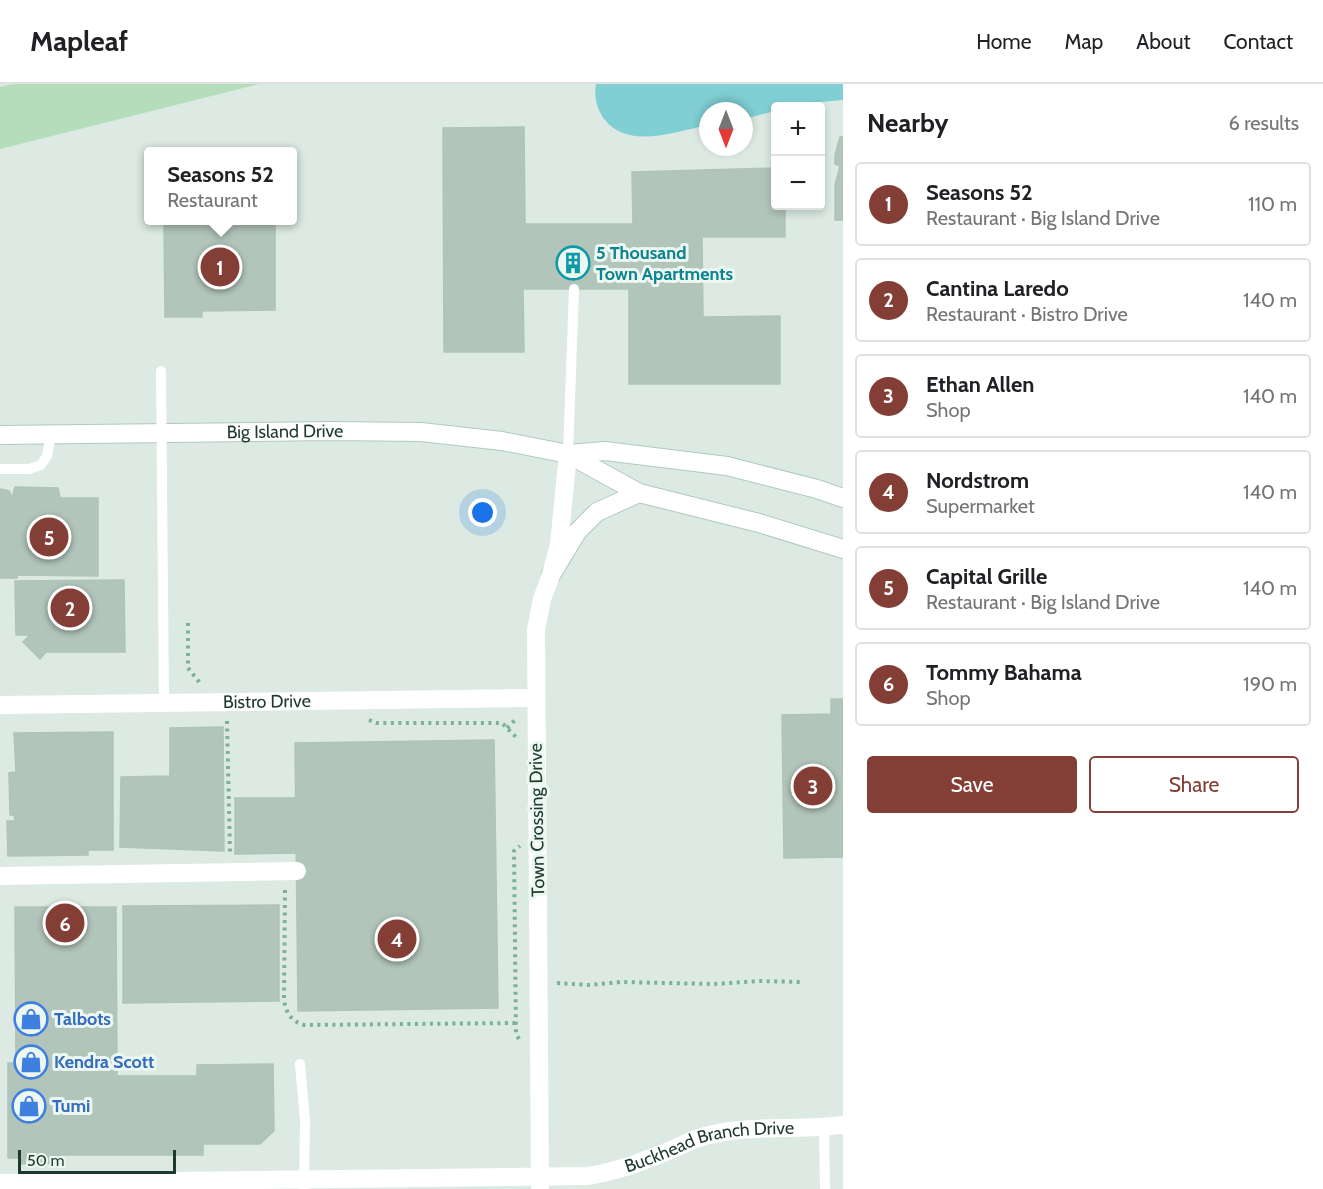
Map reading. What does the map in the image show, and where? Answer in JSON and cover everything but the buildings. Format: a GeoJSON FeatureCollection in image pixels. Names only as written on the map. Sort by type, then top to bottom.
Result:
{"type":"FeatureCollection","features":[{"type":"Feature","properties":{"kind":"street","name":"Big Island Drive"},"geometry":{"type":"LineString","coordinates":[[0,435],[421,432],[502,441],[568,454],[605,452],[727,466],[843,498]]}},
{"type":"Feature","properties":{"kind":"street","name":"Big Island Drive"},"geometry":{"type":"LineString","coordinates":[[568,454],[639,493],[759,523],[843,549]]}},
{"type":"Feature","properties":{"kind":"street","name":"Town Crossing Drive"},"geometry":{"type":"LineString","coordinates":[[540,1183],[536,630],[542,599],[559,544],[568,454]]}},
{"type":"Feature","properties":{"kind":"street"},"geometry":{"type":"LineString","coordinates":[[551,575],[577,532],[597,512],[639,493]]}},
{"type":"Feature","properties":{"kind":"street","name":"Bistro Drive"},"geometry":{"type":"LineString","coordinates":[[0,705],[536,698]]}},
{"type":"Feature","properties":{"kind":"street"},"geometry":{"type":"LineString","coordinates":[[0,876],[291,871]]}},
{"type":"Feature","properties":{"kind":"street","name":"Buckhead Branch Drive"},"geometry":{"type":"LineString","coordinates":[[0,1183],[540,1183],[607,1173],[704,1136],[739,1129],[824,1128],[843,1125]]}},
{"type":"Feature","properties":{"kind":"lane"},"geometry":{"type":"LineString","coordinates":[[568,454],[574,289]]}},
{"type":"Feature","properties":{"kind":"lane"},"geometry":{"type":"LineString","coordinates":[[161,371],[164,703]]}},
{"type":"Feature","properties":{"kind":"lane"},"geometry":{"type":"LineString","coordinates":[[0,469],[29,469],[41,465],[47,456],[51,434]]}},
{"type":"Feature","properties":{"kind":"lane"},"geometry":{"type":"LineString","coordinates":[[300,1064],[305,1121],[304,1184]]}},
{"type":"Feature","properties":{"kind":"lane"},"geometry":{"type":"LineString","coordinates":[[824,1128],[825,1189]]}},
{"type":"Feature","properties":{"kind":"path"},"geometry":{"type":"LineString","coordinates":[[188,623],[188,668],[202,686]]}},
{"type":"Feature","properties":{"kind":"path"},"geometry":{"type":"LineString","coordinates":[[360,717],[376,723],[502,723],[519,740]]}},
{"type":"Feature","properties":{"kind":"path"},"geometry":{"type":"LineString","coordinates":[[507,728],[516,719]]}},
{"type":"Feature","properties":{"kind":"path"},"geometry":{"type":"LineString","coordinates":[[219,722],[228,721],[230,872]]}},
{"type":"Feature","properties":{"kind":"path"},"geometry":{"type":"LineString","coordinates":[[520,1040],[516,1035],[514,851],[521,845]]}},
{"type":"Feature","properties":{"kind":"path"},"geometry":{"type":"LineString","coordinates":[[291,871],[284,1000],[285,1008],[294,1021],[304,1025],[517,1023]]}},
{"type":"Feature","properties":{"kind":"path"},"geometry":{"type":"LineString","coordinates":[[553,983],[589,985],[621,982],[713,984],[761,981],[800,982]]}},
{"type":"Feature","properties":{"kind":"green space"},"geometry":{"type":"Polygon","coordinates":[[[13,84],[259,84],[0,149],[0,87],[13,84]]]}},
{"type":"Feature","properties":{"kind":"water"},"geometry":{"type":"Polygon","coordinates":[[[596,84],[843,84],[843,100],[771,102],[771,112],[753,117],[753,102],[699,102],[699,127],[666,134],[637,136],[623,133],[612,127],[598,108],[596,84]]]}},
{"type":"Feature","properties":{"kind":"place","name":"5 Thousand Town Apartments"},"geometry":{"type":"Point","coordinates":[573,263]}},
{"type":"Feature","properties":{"kind":"place","name":"Seasons 52"},"geometry":{"type":"Point","coordinates":[220,267]}},
{"type":"Feature","properties":{"kind":"place","name":"Capital Grille"},"geometry":{"type":"Point","coordinates":[49,537]}},
{"type":"Feature","properties":{"kind":"place","name":"Cantina Laredo"},"geometry":{"type":"Point","coordinates":[70,608]}},
{"type":"Feature","properties":{"kind":"place","name":"Ethan Allen"},"geometry":{"type":"Point","coordinates":[813,786]}},
{"type":"Feature","properties":{"kind":"place","name":"Tommy Bahama"},"geometry":{"type":"Point","coordinates":[65,923]}},
{"type":"Feature","properties":{"kind":"place","name":"Nordstrom"},"geometry":{"type":"Point","coordinates":[397,939]}},
{"type":"Feature","properties":{"kind":"place","name":"Talbots"},"geometry":{"type":"Point","coordinates":[31,1019]}},
{"type":"Feature","properties":{"kind":"place","name":"Kendra Scott"},"geometry":{"type":"Point","coordinates":[31,1062]}},
{"type":"Feature","properties":{"kind":"place","name":"Tumi"},"geometry":{"type":"Point","coordinates":[29,1106]}}]}
